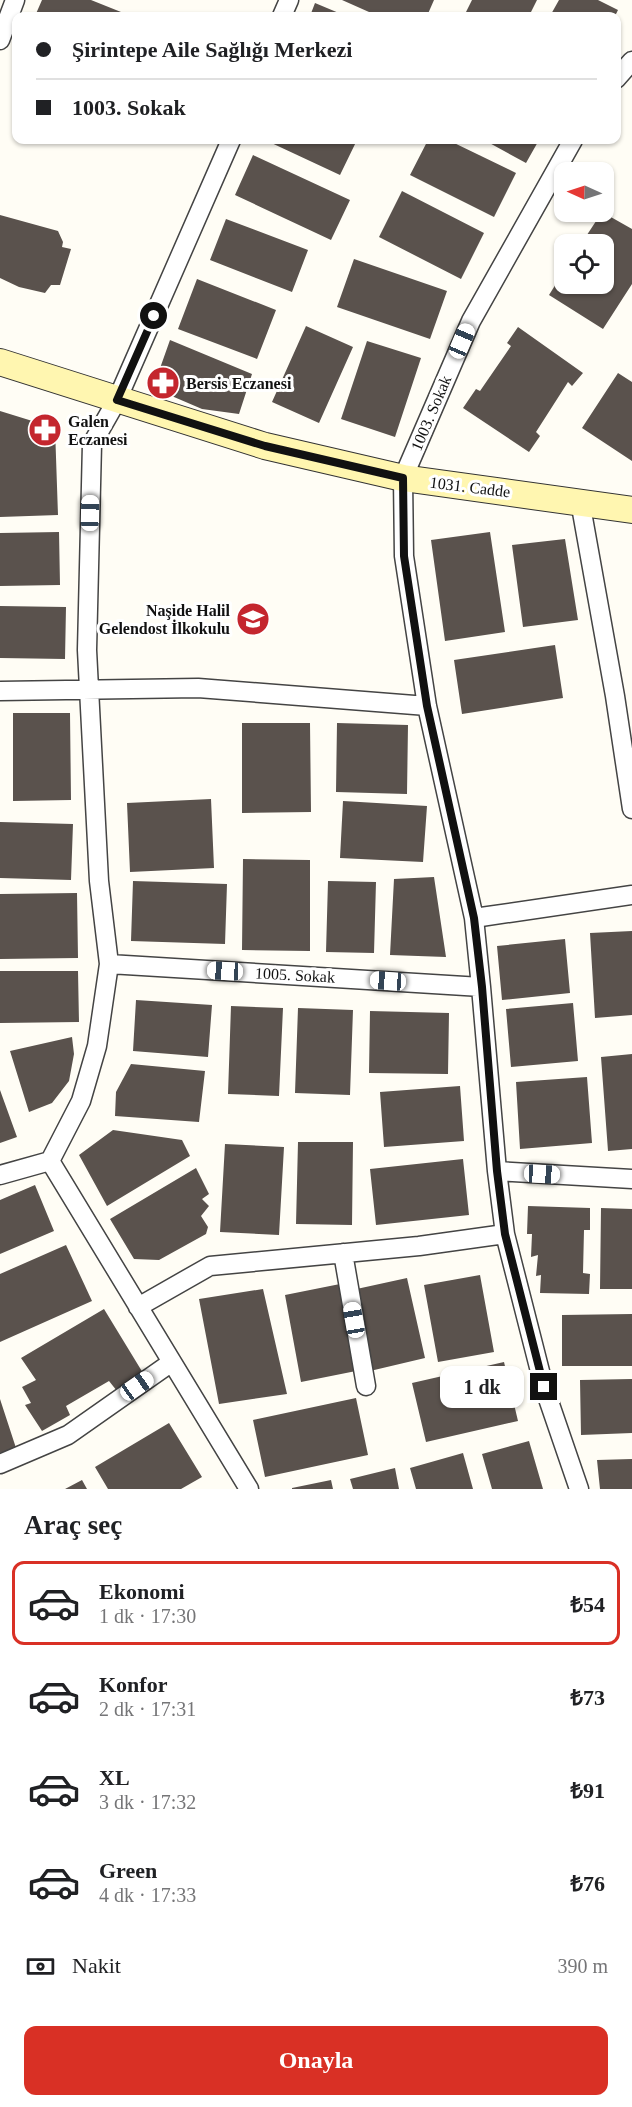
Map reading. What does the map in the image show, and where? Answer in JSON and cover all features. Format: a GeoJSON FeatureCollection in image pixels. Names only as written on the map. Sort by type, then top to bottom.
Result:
{"type":"FeatureCollection","features":[{"type":"Feature","properties":{"kind":"street"},"geometry":{"type":"LineString","coordinates":[[0,40],[15,0]]}},
{"type":"Feature","properties":{"kind":"street"},"geometry":{"type":"LineString","coordinates":[[621,73],[632,61]]}},
{"type":"Feature","properties":{"kind":"street"},"geometry":{"type":"LineString","coordinates":[[0,1175],[50,1161],[81,1101],[94,1057],[109,964],[99,881],[87,650],[92,444],[117,400],[229,144]]}},
{"type":"Feature","properties":{"kind":"street","name":"1003. Sokak"},"geometry":{"type":"LineString","coordinates":[[571,144],[471,321],[403,478],[404,556],[427,706],[474,918],[497,1171],[505,1234],[544,1387],[579,1489]]}},
{"type":"Feature","properties":{"kind":"street","name":"1031. Cadde"},"geometry":{"type":"LineString","coordinates":[[0,363],[265,446],[403,478],[632,510]]}},
{"type":"Feature","properties":{"kind":"street"},"geometry":{"type":"LineString","coordinates":[[580,501],[615,696],[632,809]]}},
{"type":"Feature","properties":{"kind":"street"},"geometry":{"type":"LineString","coordinates":[[0,691],[198,688],[427,706]]}},
{"type":"Feature","properties":{"kind":"street"},"geometry":{"type":"LineString","coordinates":[[474,918],[632,895]]}},
{"type":"Feature","properties":{"kind":"street","name":"1005. Sokak"},"geometry":{"type":"LineString","coordinates":[[109,964],[482,987]]}},
{"type":"Feature","properties":{"kind":"street"},"geometry":{"type":"LineString","coordinates":[[50,1161],[249,1489]]}},
{"type":"Feature","properties":{"kind":"street"},"geometry":{"type":"LineString","coordinates":[[497,1171],[632,1179]]}},
{"type":"Feature","properties":{"kind":"street"},"geometry":{"type":"LineString","coordinates":[[138,1307],[210,1266],[419,1246],[505,1234]]}},
{"type":"Feature","properties":{"kind":"street"},"geometry":{"type":"LineString","coordinates":[[343,1253],[366,1386]]}},
{"type":"Feature","properties":{"kind":"street"},"geometry":{"type":"LineString","coordinates":[[0,1464],[68,1435],[172,1362]]}},
{"type":"Feature","properties":{"kind":"building"},"geometry":{"type":"Polygon","coordinates":[[[42,0],[91,0],[121,12],[37,12],[42,0]]]}},
{"type":"Feature","properties":{"kind":"building"},"geometry":{"type":"Polygon","coordinates":[[[342,0],[434,0],[429,12],[369,12],[342,0]]]}},
{"type":"Feature","properties":{"kind":"building"},"geometry":{"type":"Polygon","coordinates":[[[472,0],[537,0],[531,12],[466,12],[472,0]]]}},
{"type":"Feature","properties":{"kind":"building"},"geometry":{"type":"Polygon","coordinates":[[[559,0],[598,0],[618,10],[617,12],[552,12],[559,0]]]}},
{"type":"Feature","properties":{"kind":"building"},"geometry":{"type":"Polygon","coordinates":[[[315,3],[336,12],[312,12],[315,3]]]}},
{"type":"Feature","properties":{"kind":"building"},"geometry":{"type":"Polygon","coordinates":[[[274,144],[355,144],[340,175],[274,144]]]}},
{"type":"Feature","properties":{"kind":"building"},"geometry":{"type":"Polygon","coordinates":[[[426,144],[456,144],[516,173],[494,217],[410,175],[426,144]]]}},
{"type":"Feature","properties":{"kind":"building"},"geometry":{"type":"Polygon","coordinates":[[[491,144],[537,144],[526,163],[491,144]]]}},
{"type":"Feature","properties":{"kind":"building"},"geometry":{"type":"Polygon","coordinates":[[[253,155],[350,200],[331,240],[235,195],[253,155]]]}},
{"type":"Feature","properties":{"kind":"building"},"geometry":{"type":"Polygon","coordinates":[[[402,191],[484,233],[461,279],[379,237],[402,191]]]}},
{"type":"Feature","properties":{"kind":"building"},"geometry":{"type":"Polygon","coordinates":[[[0,215],[58,231],[63,242],[62,247],[71,249],[60,285],[51,285],[45,293],[19,287],[0,278],[0,215]]]}},
{"type":"Feature","properties":{"kind":"building"},"geometry":{"type":"Polygon","coordinates":[[[226,219],[308,250],[292,292],[210,260],[226,219]]]}},
{"type":"Feature","properties":{"kind":"building"},"geometry":{"type":"Polygon","coordinates":[[[614,219],[632,229],[632,284],[603,329],[549,295],[554,287],[554,294],[614,294],[614,234],[588,234],[595,222],[614,222],[614,219]]]}},
{"type":"Feature","properties":{"kind":"building"},"geometry":{"type":"Polygon","coordinates":[[[354,259],[447,291],[430,339],[337,307],[354,259]]]}},
{"type":"Feature","properties":{"kind":"building"},"geometry":{"type":"Polygon","coordinates":[[[197,279],[276,310],[257,359],[178,329],[197,279]]]}},
{"type":"Feature","properties":{"kind":"building"},"geometry":{"type":"Polygon","coordinates":[[[306,326],[353,347],[319,423],[272,402],[306,326]]]}},
{"type":"Feature","properties":{"kind":"building"},"geometry":{"type":"Polygon","coordinates":[[[518,327],[583,373],[572,386],[568,382],[536,432],[540,436],[529,452],[463,408],[476,389],[480,391],[511,346],[507,343],[518,327]]]}},
{"type":"Feature","properties":{"kind":"building"},"geometry":{"type":"Polygon","coordinates":[[[170,340],[252,374],[239,414],[202,409],[153,388],[170,340]]]}},
{"type":"Feature","properties":{"kind":"building"},"geometry":{"type":"Polygon","coordinates":[[[367,341],[421,358],[395,437],[341,419],[367,341]]]}},
{"type":"Feature","properties":{"kind":"building"},"geometry":{"type":"Polygon","coordinates":[[[618,373],[632,382],[632,461],[582,428],[618,373]]]}},
{"type":"Feature","properties":{"kind":"building"},"geometry":{"type":"Polygon","coordinates":[[[0,411],[55,428],[58,515],[0,517],[0,411]]]}},
{"type":"Feature","properties":{"kind":"building"},"geometry":{"type":"Polygon","coordinates":[[[59,532],[60,585],[0,586],[0,533],[59,532]]]}},
{"type":"Feature","properties":{"kind":"building"},"geometry":{"type":"Polygon","coordinates":[[[490,532],[505,632],[445,641],[431,540],[490,532]]]}},
{"type":"Feature","properties":{"kind":"building"},"geometry":{"type":"Polygon","coordinates":[[[565,539],[578,620],[523,627],[512,545],[565,539]]]}},
{"type":"Feature","properties":{"kind":"building"},"geometry":{"type":"Polygon","coordinates":[[[0,606],[66,607],[65,659],[0,658],[0,606]]]}},
{"type":"Feature","properties":{"kind":"building"},"geometry":{"type":"Polygon","coordinates":[[[555,645],[563,698],[462,714],[454,660],[555,645]]]}},
{"type":"Feature","properties":{"kind":"building"},"geometry":{"type":"Polygon","coordinates":[[[13,713],[70,713],[71,800],[13,801],[13,713]]]}},
{"type":"Feature","properties":{"kind":"building"},"geometry":{"type":"Polygon","coordinates":[[[242,723],[310,723],[311,812],[242,813],[242,723]]]}},
{"type":"Feature","properties":{"kind":"building"},"geometry":{"type":"Polygon","coordinates":[[[337,723],[408,725],[407,794],[336,792],[337,723]]]}},
{"type":"Feature","properties":{"kind":"building"},"geometry":{"type":"Polygon","coordinates":[[[211,799],[214,868],[130,872],[127,803],[211,799]]]}},
{"type":"Feature","properties":{"kind":"building"},"geometry":{"type":"Polygon","coordinates":[[[343,801],[427,806],[423,862],[340,858],[343,801]]]}},
{"type":"Feature","properties":{"kind":"building"},"geometry":{"type":"Polygon","coordinates":[[[0,822],[73,824],[71,880],[0,878],[0,822]]]}},
{"type":"Feature","properties":{"kind":"building"},"geometry":{"type":"Polygon","coordinates":[[[243,859],[310,860],[310,951],[242,950],[243,859]]]}},
{"type":"Feature","properties":{"kind":"building"},"geometry":{"type":"Polygon","coordinates":[[[434,877],[446,957],[390,955],[394,879],[434,877]]]}},
{"type":"Feature","properties":{"kind":"building"},"geometry":{"type":"Polygon","coordinates":[[[133,881],[227,884],[225,944],[131,941],[133,881]]]}},
{"type":"Feature","properties":{"kind":"building"},"geometry":{"type":"Polygon","coordinates":[[[328,881],[376,882],[374,953],[326,952],[328,881]]]}},
{"type":"Feature","properties":{"kind":"building"},"geometry":{"type":"Polygon","coordinates":[[[77,893],[78,958],[0,959],[0,894],[77,893]]]}},
{"type":"Feature","properties":{"kind":"building"},"geometry":{"type":"Polygon","coordinates":[[[632,931],[632,1015],[595,1018],[590,933],[632,931]]]}},
{"type":"Feature","properties":{"kind":"building"},"geometry":{"type":"Polygon","coordinates":[[[565,939],[570,993],[502,1000],[497,946],[565,939]]]}},
{"type":"Feature","properties":{"kind":"building"},"geometry":{"type":"Polygon","coordinates":[[[0,971],[78,971],[79,1022],[0,1023],[0,971]]]}},
{"type":"Feature","properties":{"kind":"building"},"geometry":{"type":"Polygon","coordinates":[[[136,1000],[212,1005],[208,1057],[133,1051],[136,1000]]]}},
{"type":"Feature","properties":{"kind":"building"},"geometry":{"type":"Polygon","coordinates":[[[573,1003],[578,1061],[511,1067],[506,1009],[573,1003]]]}},
{"type":"Feature","properties":{"kind":"building"},"geometry":{"type":"Polygon","coordinates":[[[231,1006],[283,1008],[279,1096],[228,1094],[231,1006]]]}},
{"type":"Feature","properties":{"kind":"building"},"geometry":{"type":"Polygon","coordinates":[[[298,1008],[353,1010],[350,1095],[295,1093],[298,1008]]]}},
{"type":"Feature","properties":{"kind":"building"},"geometry":{"type":"Polygon","coordinates":[[[370,1011],[449,1013],[448,1074],[369,1073],[370,1011]]]}},
{"type":"Feature","properties":{"kind":"building"},"geometry":{"type":"Polygon","coordinates":[[[72,1037],[74,1054],[69,1081],[52,1103],[29,1112],[10,1051],[72,1037]]]}},
{"type":"Feature","properties":{"kind":"building"},"geometry":{"type":"Polygon","coordinates":[[[632,1054],[632,1149],[608,1151],[601,1057],[632,1054]]]}},
{"type":"Feature","properties":{"kind":"building"},"geometry":{"type":"Polygon","coordinates":[[[131,1064],[205,1071],[199,1122],[115,1116],[116,1092],[131,1064]]]}},
{"type":"Feature","properties":{"kind":"building"},"geometry":{"type":"Polygon","coordinates":[[[587,1077],[592,1143],[520,1149],[516,1082],[587,1077]]]}},
{"type":"Feature","properties":{"kind":"building"},"geometry":{"type":"Polygon","coordinates":[[[460,1086],[464,1141],[384,1147],[380,1092],[460,1086]]]}},
{"type":"Feature","properties":{"kind":"building"},"geometry":{"type":"Polygon","coordinates":[[[0,1090],[17,1137],[0,1143],[0,1090]]]}},
{"type":"Feature","properties":{"kind":"building"},"geometry":{"type":"Polygon","coordinates":[[[113,1130],[182,1140],[190,1156],[107,1206],[79,1155],[113,1130]]]}},
{"type":"Feature","properties":{"kind":"building"},"geometry":{"type":"Polygon","coordinates":[[[298,1142],[353,1142],[352,1225],[296,1224],[298,1142]]]}},
{"type":"Feature","properties":{"kind":"building"},"geometry":{"type":"Polygon","coordinates":[[[225,1144],[284,1147],[279,1235],[220,1232],[225,1144]]]}},
{"type":"Feature","properties":{"kind":"building"},"geometry":{"type":"Polygon","coordinates":[[[463,1159],[469,1215],[376,1225],[370,1169],[463,1159]]]}},
{"type":"Feature","properties":{"kind":"building"},"geometry":{"type":"Polygon","coordinates":[[[196,1168],[209,1194],[202,1199],[209,1206],[201,1216],[208,1227],[206,1234],[159,1260],[134,1259],[110,1219],[196,1168]]]}},
{"type":"Feature","properties":{"kind":"building"},"geometry":{"type":"Polygon","coordinates":[[[35,1185],[54,1231],[0,1254],[0,1200],[35,1185]]]}},
{"type":"Feature","properties":{"kind":"building"},"geometry":{"type":"Polygon","coordinates":[[[528,1206],[590,1208],[590,1230],[584,1230],[583,1273],[590,1274],[589,1294],[540,1293],[541,1275],[536,1276],[538,1255],[531,1257],[532,1234],[527,1234],[528,1206]]]}},
{"type":"Feature","properties":{"kind":"building"},"geometry":{"type":"Polygon","coordinates":[[[601,1208],[632,1209],[632,1289],[600,1289],[601,1208]]]}},
{"type":"Feature","properties":{"kind":"building"},"geometry":{"type":"Polygon","coordinates":[[[66,1245],[92,1301],[0,1342],[0,1274],[66,1245]]]}},
{"type":"Feature","properties":{"kind":"building"},"geometry":{"type":"Polygon","coordinates":[[[480,1275],[494,1352],[438,1362],[424,1285],[480,1275]]]}},
{"type":"Feature","properties":{"kind":"building"},"geometry":{"type":"Polygon","coordinates":[[[407,1278],[425,1358],[370,1371],[352,1290],[407,1278]]]}},
{"type":"Feature","properties":{"kind":"building"},"geometry":{"type":"Polygon","coordinates":[[[340,1284],[356,1371],[301,1382],[285,1295],[340,1284]]]}},
{"type":"Feature","properties":{"kind":"building"},"geometry":{"type":"Polygon","coordinates":[[[263,1289],[287,1394],[219,1404],[199,1299],[263,1289]]]}},
{"type":"Feature","properties":{"kind":"building"},"geometry":{"type":"Polygon","coordinates":[[[104,1309],[143,1373],[117,1391],[109,1381],[66,1406],[70,1415],[42,1431],[25,1405],[31,1403],[22,1387],[36,1380],[21,1358],[104,1309]]]}},
{"type":"Feature","properties":{"kind":"building"},"geometry":{"type":"Polygon","coordinates":[[[632,1314],[632,1366],[562,1366],[562,1315],[632,1314]]]}},
{"type":"Feature","properties":{"kind":"building"},"geometry":{"type":"Polygon","coordinates":[[[504,1362],[518,1421],[426,1442],[412,1383],[504,1362]]]}},
{"type":"Feature","properties":{"kind":"building"},"geometry":{"type":"Polygon","coordinates":[[[632,1379],[632,1433],[581,1435],[580,1380],[632,1379]]]}},
{"type":"Feature","properties":{"kind":"building"},"geometry":{"type":"Polygon","coordinates":[[[356,1398],[368,1455],[265,1477],[253,1420],[356,1398]]]}},
{"type":"Feature","properties":{"kind":"building"},"geometry":{"type":"Polygon","coordinates":[[[0,1399],[16,1448],[0,1453],[0,1399]]]}},
{"type":"Feature","properties":{"kind":"building"},"geometry":{"type":"Polygon","coordinates":[[[169,1423],[202,1477],[181,1489],[108,1489],[95,1467],[169,1423]]]}},
{"type":"Feature","properties":{"kind":"building"},"geometry":{"type":"Polygon","coordinates":[[[529,1441],[543,1489],[492,1489],[482,1454],[529,1441]]]}},
{"type":"Feature","properties":{"kind":"building"},"geometry":{"type":"Polygon","coordinates":[[[463,1453],[473,1489],[416,1489],[410,1468],[463,1453]]]}},
{"type":"Feature","properties":{"kind":"building"},"geometry":{"type":"Polygon","coordinates":[[[632,1459],[632,1489],[600,1489],[597,1460],[632,1459]]]}},
{"type":"Feature","properties":{"kind":"building"},"geometry":{"type":"Polygon","coordinates":[[[395,1468],[399,1489],[353,1489],[350,1479],[395,1468]]]}},
{"type":"Feature","properties":{"kind":"building"},"geometry":{"type":"Polygon","coordinates":[[[82,1480],[87,1489],[65,1489],[82,1480]]]}},
{"type":"Feature","properties":{"kind":"building"},"geometry":{"type":"Polygon","coordinates":[[[331,1480],[333,1489],[292,1489],[292,1488],[331,1480]]]}},
{"type":"Feature","properties":{"kind":"place","name":"Bersis Eczanesi"},"geometry":{"type":"Point","coordinates":[163,383]}},
{"type":"Feature","properties":{"kind":"place","name":"Galen Eczanesi"},"geometry":{"type":"Point","coordinates":[45,430]}},
{"type":"Feature","properties":{"kind":"place","name":"Naşide Halil Gelendost İlkokulu"},"geometry":{"type":"Point","coordinates":[253,619]}},
{"type":"Feature","properties":{"kind":"route"},"geometry":{"type":"LineString","coordinates":[[154,316],[117,400],[265,446],[403,478],[404,556],[427,706],[474,918],[497,1171],[505,1234],[544,1387]]}}]}
